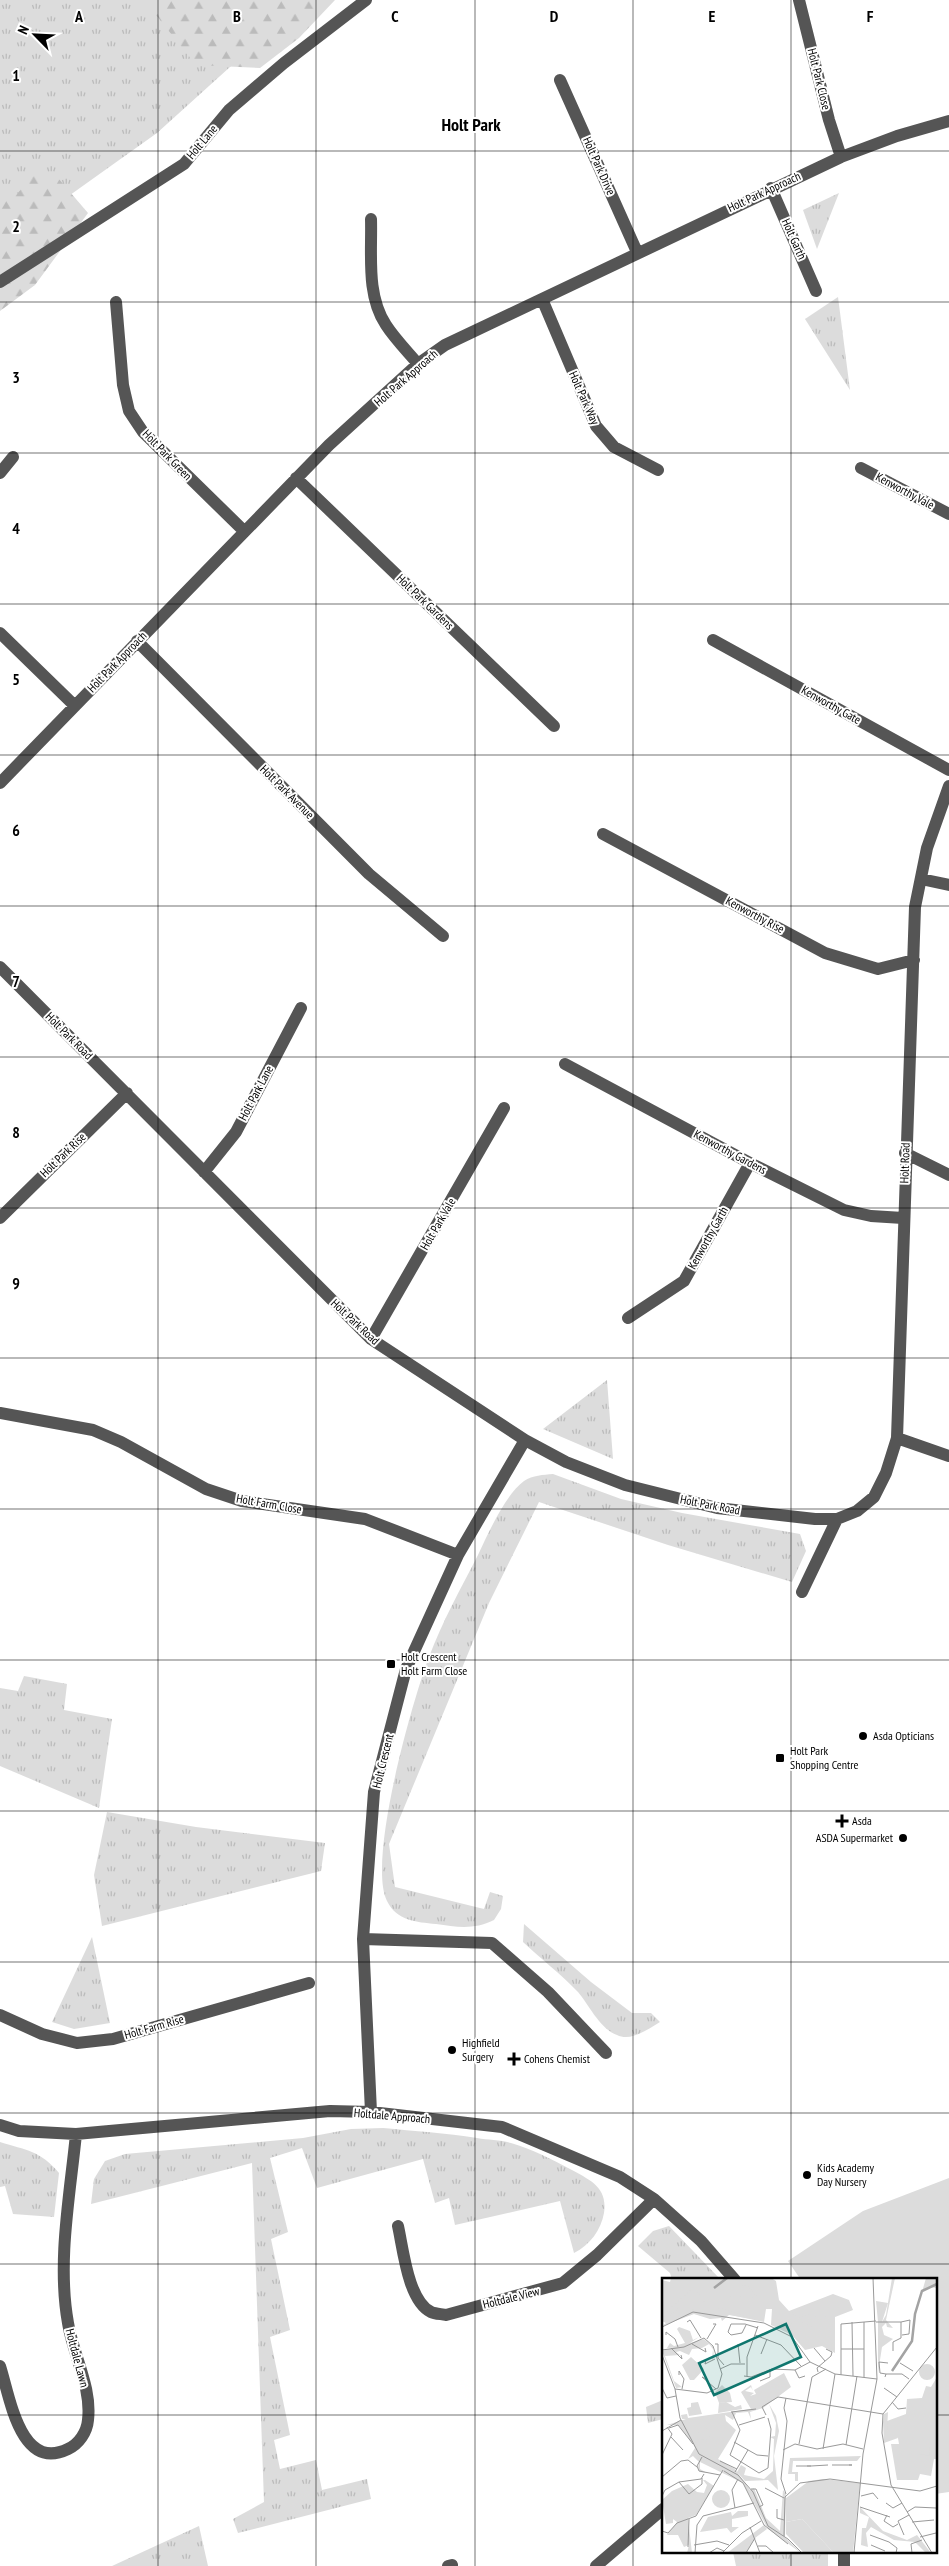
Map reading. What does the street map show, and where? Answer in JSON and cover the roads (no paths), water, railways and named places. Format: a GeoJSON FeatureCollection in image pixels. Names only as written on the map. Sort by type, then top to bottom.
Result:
{"type":"FeatureCollection","features":[{"type":"Feature","properties":{"kind":"street","name":"Holt Lane"},"geometry":{"type":"LineString","coordinates":[[0,282],[184,164],[229,110],[284,63],[366,0]]}},
{"type":"Feature","properties":{"kind":"street","name":"Holt Park Close"},"geometry":{"type":"LineString","coordinates":[[799,0],[829,120],[841,157]]}},
{"type":"Feature","properties":{"kind":"street","name":"Holt Park Drive"},"geometry":{"type":"LineString","coordinates":[[560,80],[637,252]]}},
{"type":"Feature","properties":{"kind":"street","name":"Holt Park Approach"},"geometry":{"type":"LineString","coordinates":[[0,783],[296,478],[418,364],[445,344],[841,157],[897,136],[949,121]]}},
{"type":"Feature","properties":{"kind":"street","name":"Holt Garth"},"geometry":{"type":"LineString","coordinates":[[772,188],[816,291]]}},
{"type":"Feature","properties":{"kind":"street"},"geometry":{"type":"LineString","coordinates":[[372,219],[372,286],[377,308],[386,325],[418,364]]}},
{"type":"Feature","properties":{"kind":"street","name":"Holt Park Way"},"geometry":{"type":"LineString","coordinates":[[542,299],[596,426],[614,447],[658,470]]}},
{"type":"Feature","properties":{"kind":"street","name":"Holt Park Green"},"geometry":{"type":"LineString","coordinates":[[116,302],[122,385],[129,411],[144,432],[244,531]]}},
{"type":"Feature","properties":{"kind":"street"},"geometry":{"type":"LineString","coordinates":[[0,473],[13,457]]}},
{"type":"Feature","properties":{"kind":"street","name":"Kenworthy Vale"},"geometry":{"type":"LineString","coordinates":[[861,468],[949,514]]}},
{"type":"Feature","properties":{"kind":"street","name":"Holt Park Gardens"},"geometry":{"type":"LineString","coordinates":[[296,478],[554,726]]}},
{"type":"Feature","properties":{"kind":"street"},"geometry":{"type":"LineString","coordinates":[[0,633],[75,706]]}},
{"type":"Feature","properties":{"kind":"street","name":"Kenworthy Gate"},"geometry":{"type":"LineString","coordinates":[[713,640],[949,770]]}},
{"type":"Feature","properties":{"kind":"street","name":"Holt Park Avenue"},"geometry":{"type":"LineString","coordinates":[[137,641],[370,874],[443,936]]}},
{"type":"Feature","properties":{"kind":"street","name":"Holt Road"},"geometry":{"type":"LineString","coordinates":[[836,1519],[857,1511],[874,1496],[886,1473],[897,1438],[905,1152],[916,907],[927,848],[949,786]]}},
{"type":"Feature","properties":{"kind":"street","name":"Kenworthy Rise"},"geometry":{"type":"LineString","coordinates":[[603,834],[825,953],[878,969],[914,960]]}},
{"type":"Feature","properties":{"kind":"street"},"geometry":{"type":"LineString","coordinates":[[921,878],[949,885]]}},
{"type":"Feature","properties":{"kind":"street","name":"Holt Park Road"},"geometry":{"type":"LineString","coordinates":[[0,967],[371,1339],[525,1440],[566,1462],[625,1486],[718,1508],[815,1519],[836,1519]]}},
{"type":"Feature","properties":{"kind":"street","name":"Holt Park Lane"},"geometry":{"type":"LineString","coordinates":[[204,1172],[236,1132],[301,1008]]}},
{"type":"Feature","properties":{"kind":"street","name":"Kenworthy Gardens"},"geometry":{"type":"LineString","coordinates":[[565,1064],[750,1163],[844,1210],[871,1216],[903,1218]]}},
{"type":"Feature","properties":{"kind":"street","name":"Holt Park Rise"},"geometry":{"type":"LineString","coordinates":[[0,1218],[127,1093]]}},
{"type":"Feature","properties":{"kind":"street","name":"Holt Park Vale"},"geometry":{"type":"LineString","coordinates":[[371,1339],[504,1108]]}},
{"type":"Feature","properties":{"kind":"street"},"geometry":{"type":"LineString","coordinates":[[905,1152],[949,1175]]}},
{"type":"Feature","properties":{"kind":"street","name":"Kenworthy Garth"},"geometry":{"type":"LineString","coordinates":[[628,1318],[684,1281],[750,1163]]}},
{"type":"Feature","properties":{"kind":"street","name":"Holt Farm Close"},"geometry":{"type":"LineString","coordinates":[[0,1413],[94,1430],[121,1442],[206,1489],[242,1501],[365,1520],[398,1530],[458,1556]]}},
{"type":"Feature","properties":{"kind":"street"},"geometry":{"type":"LineString","coordinates":[[897,1438],[949,1456]]}},
{"type":"Feature","properties":{"kind":"street","name":"Holt Crescent"},"geometry":{"type":"LineString","coordinates":[[371,2112],[363,1939],[374,1792],[406,1669],[458,1556],[525,1440]]}},
{"type":"Feature","properties":{"kind":"street"},"geometry":{"type":"LineString","coordinates":[[802,1592],[836,1519]]}},
{"type":"Feature","properties":{"kind":"street"},"geometry":{"type":"LineString","coordinates":[[363,1939],[492,1943],[548,1992],[606,2053]]}},
{"type":"Feature","properties":{"kind":"street","name":"Holt Farm Rise"},"geometry":{"type":"LineString","coordinates":[[0,2015],[42,2034],[77,2043],[113,2038],[309,1983]]}},
{"type":"Feature","properties":{"kind":"street","name":"Holtdale Approach"},"geometry":{"type":"LineString","coordinates":[[0,2125],[19,2131],[76,2134],[330,2111],[371,2112],[502,2128],[620,2177],[654,2199],[702,2241],[733,2278]]}},
{"type":"Feature","properties":{"kind":"street","name":"Holtdale Lawn"},"geometry":{"type":"LineString","coordinates":[[0,2366],[21,2433],[30,2446],[41,2452],[54,2454],[68,2449],[82,2439],[88,2422],[89,2404],[68,2324],[65,2290],[66,2239],[76,2134]]}},
{"type":"Feature","properties":{"kind":"street","name":"Holtdale View"},"geometry":{"type":"LineString","coordinates":[[398,2226],[413,2290],[421,2303],[431,2312],[446,2315],[563,2283],[597,2255],[654,2199]]}},
{"type":"Feature","properties":{"kind":"street"},"geometry":{"type":"LineString","coordinates":[[596,2566],[662,2510]]}},
{"type":"Feature","properties":{"kind":"place","name":"Holt Crescent Holt Farm Close"},"geometry":{"type":"Point","coordinates":[391,1664]}},
{"type":"Feature","properties":{"kind":"place","name":"Asda Opticians"},"geometry":{"type":"Point","coordinates":[863,1736]}},
{"type":"Feature","properties":{"kind":"place","name":"Holt Park Shopping Centre"},"geometry":{"type":"Point","coordinates":[780,1758]}},
{"type":"Feature","properties":{"kind":"place","name":"Asda"},"geometry":{"type":"Point","coordinates":[842,1821]}},
{"type":"Feature","properties":{"kind":"place","name":"ASDA Supermarket"},"geometry":{"type":"Point","coordinates":[903,1838]}},
{"type":"Feature","properties":{"kind":"place","name":"Highfield Surgery"},"geometry":{"type":"Point","coordinates":[452,2050]}},
{"type":"Feature","properties":{"kind":"place","name":"Cohens Chemist"},"geometry":{"type":"Point","coordinates":[514,2059]}},
{"type":"Feature","properties":{"kind":"place","name":"Kids Academy Day Nursery"},"geometry":{"type":"Point","coordinates":[807,2175]}},
{"type":"Feature","properties":{"kind":"district","name":"Holt Park"},"geometry":{"type":"Point","coordinates":[471,125]}}]}
